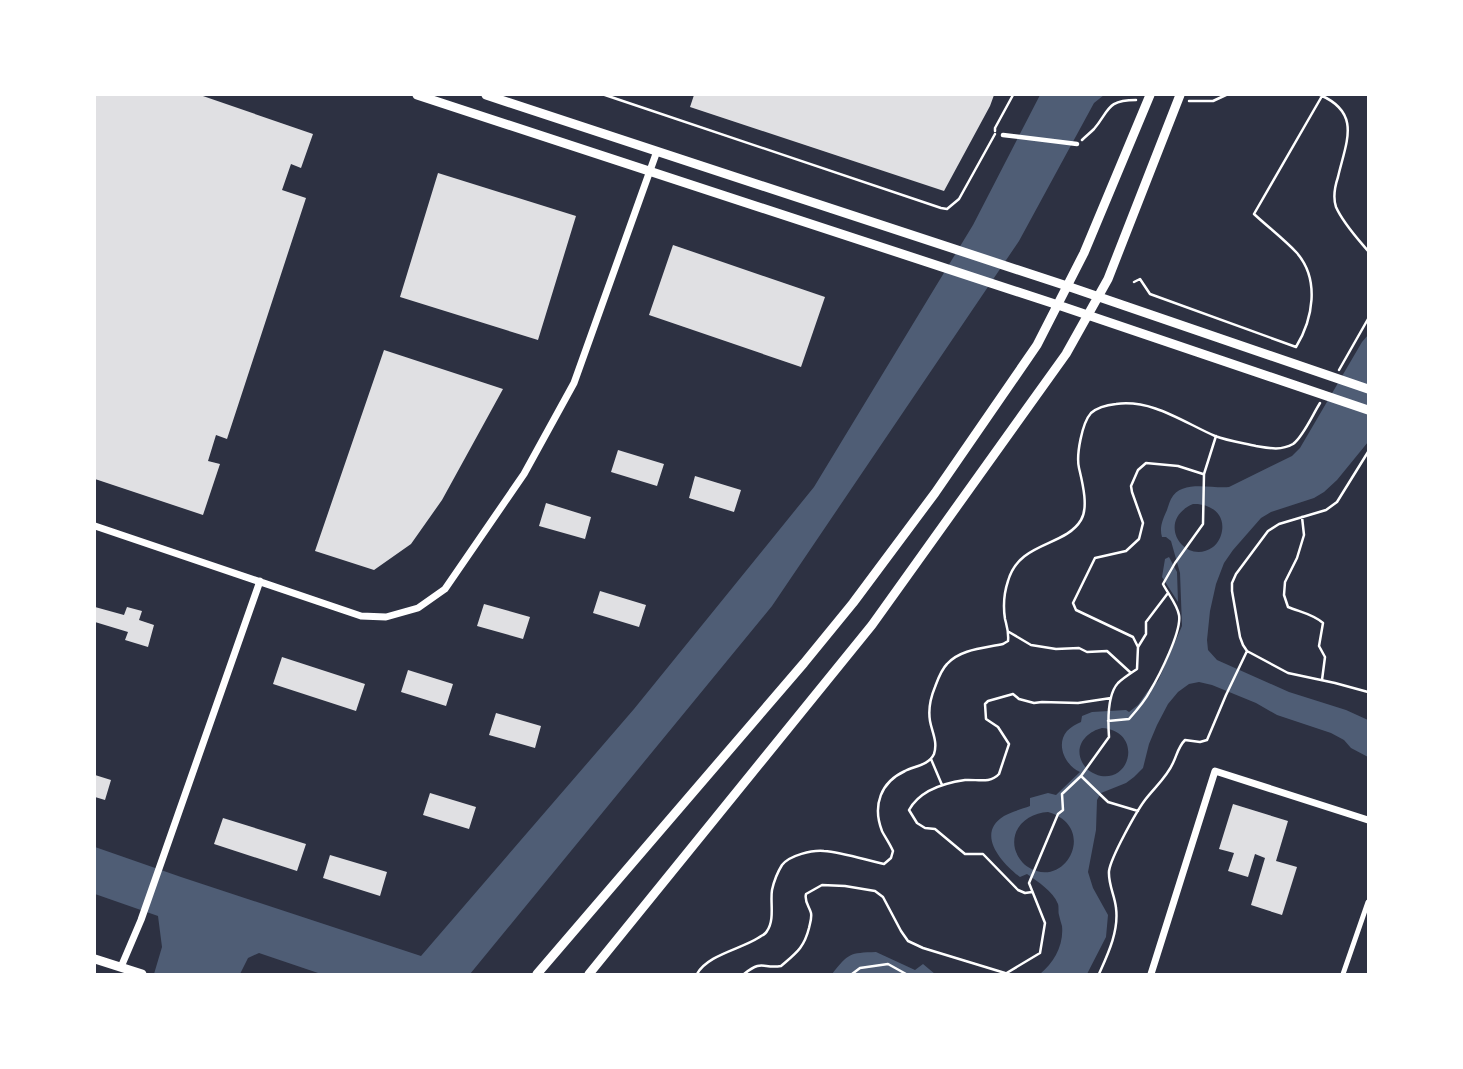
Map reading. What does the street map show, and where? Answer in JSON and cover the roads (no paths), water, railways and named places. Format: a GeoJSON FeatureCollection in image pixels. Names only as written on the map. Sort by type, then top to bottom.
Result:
{"type":"FeatureCollection","features":[{"type":"Feature","properties":{"kind":"main road"},"geometry":{"type":"LineString","coordinates":[[417,95],[1058,305],[1368,410]]}},
{"type":"Feature","properties":{"kind":"main road"},"geometry":{"type":"LineString","coordinates":[[486,95],[1068,286],[1368,390]]}},
{"type":"Feature","properties":{"kind":"main road"},"geometry":{"type":"LineString","coordinates":[[537,974],[804,663],[853,602],[935,493],[1038,345],[1084,253],[1150,95]]}},
{"type":"Feature","properties":{"kind":"main road"},"geometry":{"type":"LineString","coordinates":[[589,974],[872,625],[1066,354],[1110,274],[1180,95]]}},
{"type":"Feature","properties":{"kind":"main road"},"geometry":{"type":"LineString","coordinates":[[95,959],[142,974]]}},
{"type":"Feature","properties":{"kind":"street"},"geometry":{"type":"LineString","coordinates":[[1003,135],[1077,144]]}},
{"type":"Feature","properties":{"kind":"street"},"geometry":{"type":"LineString","coordinates":[[95,526],[361,616],[386,617],[418,608],[445,589],[524,474],[574,383],[657,151]]}},
{"type":"Feature","properties":{"kind":"street"},"geometry":{"type":"LineString","coordinates":[[121,967],[141,920],[260,582]]}},
{"type":"Feature","properties":{"kind":"street"},"geometry":{"type":"LineString","coordinates":[[1152,974],[1214,771],[1368,820]]}},
{"type":"Feature","properties":{"kind":"street"},"geometry":{"type":"LineString","coordinates":[[1343,974],[1368,902]]}},
{"type":"Feature","properties":{"kind":"water"},"geometry":{"type":"Polygon","coordinates":[[[1040,95],[1104,95],[1094,103],[1019,241],[772,606],[470,974],[321,974],[259,953],[248,958],[240,974],[154,974],[162,947],[158,916],[95,894],[95,847],[421,956],[634,709],[814,487],[973,225],[1040,95]]]}},
{"type":"Feature","properties":{"kind":"water"},"geometry":{"type":"Polygon","coordinates":[[[1368,335],[1368,442],[1337,480],[1324,492],[1314,498],[1271,512],[1261,518],[1233,550],[1224,563],[1216,584],[1210,611],[1207,640],[1208,650],[1217,660],[1289,692],[1346,710],[1368,720],[1368,757],[1351,748],[1344,740],[1331,733],[1277,715],[1256,703],[1212,685],[1199,682],[1189,684],[1178,692],[1168,704],[1149,744],[1143,768],[1126,783],[1101,793],[1097,800],[1096,830],[1088,872],[1093,888],[1108,915],[1106,937],[1087,974],[1040,974],[1050,965],[1060,947],[1062,926],[1058,904],[1045,887],[1027,874],[1020,877],[999,856],[992,840],[992,831],[996,823],[1004,816],[1030,806],[1030,798],[1048,793],[1056,795],[1080,772],[1070,765],[1067,760],[1062,749],[1062,742],[1067,731],[1081,722],[1082,716],[1092,712],[1126,710],[1129,712],[1138,705],[1158,681],[1182,626],[1180,573],[1171,541],[1166,537],[1162,537],[1161,530],[1171,499],[1182,489],[1189,487],[1229,487],[1292,456],[1300,448],[1362,342],[1368,335]],[[1193,504],[1182,512],[1176,521],[1175,530],[1178,539],[1184,547],[1193,551],[1203,552],[1218,542],[1222,533],[1221,519],[1215,510],[1210,507],[1193,504]],[[1102,728],[1096,730],[1083,740],[1080,750],[1082,762],[1093,773],[1101,776],[1112,775],[1120,771],[1125,764],[1128,755],[1127,746],[1123,737],[1115,731],[1102,728]],[[1048,812],[1028,818],[1018,828],[1014,841],[1015,849],[1018,857],[1028,867],[1042,872],[1054,871],[1064,864],[1071,854],[1074,842],[1072,830],[1063,820],[1048,812]]]}},
{"type":"Feature","properties":{"kind":"water"},"geometry":{"type":"Polygon","coordinates":[[[1169,557],[1177,572],[1178,602],[1162,577],[1165,559],[1169,557]]]}},
{"type":"Feature","properties":{"kind":"water"},"geometry":{"type":"Polygon","coordinates":[[[876,952],[915,970],[923,964],[935,974],[832,974],[850,956],[876,952]]]}}]}
